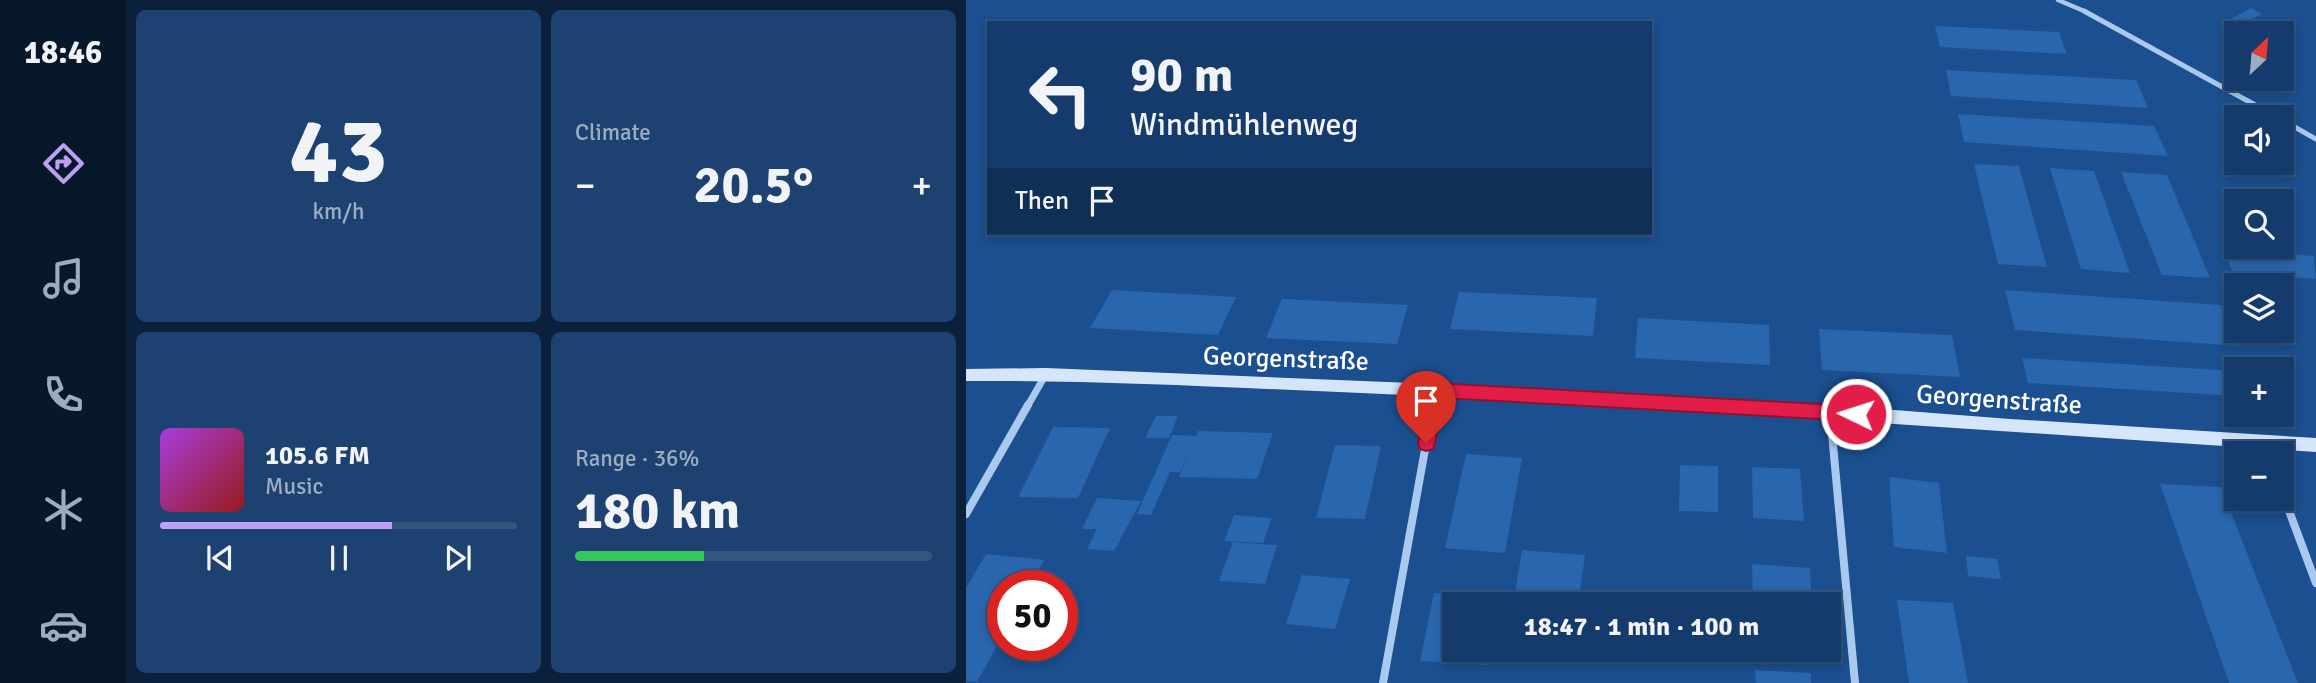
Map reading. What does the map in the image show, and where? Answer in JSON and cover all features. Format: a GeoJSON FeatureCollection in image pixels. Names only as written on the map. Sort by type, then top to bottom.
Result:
{"type":"FeatureCollection","features":[{"type":"Feature","properties":{"kind":"main road","name":"Georgenstraße"},"geometry":{"type":"LineString","coordinates":[[966,375],[1046,373],[1436,390],[1830,412],[2224,444]]}},
{"type":"Feature","properties":{"kind":"main road","name":"Georgenstraße"},"geometry":{"type":"LineString","coordinates":[[2294,445],[2316,444]]}},
{"type":"Feature","properties":{"kind":"street"},"geometry":{"type":"LineString","coordinates":[[2084,11],[2255,105]]}},
{"type":"Feature","properties":{"kind":"street"},"geometry":{"type":"LineString","coordinates":[[2294,127],[2316,139]]}},
{"type":"Feature","properties":{"kind":"street"},"geometry":{"type":"LineString","coordinates":[[966,514],[1046,373]]}},
{"type":"Feature","properties":{"kind":"street"},"geometry":{"type":"LineString","coordinates":[[1383,683],[1436,390]]}},
{"type":"Feature","properties":{"kind":"street"},"geometry":{"type":"LineString","coordinates":[[1830,412],[1855,683]]}},
{"type":"Feature","properties":{"kind":"street"},"geometry":{"type":"LineString","coordinates":[[2289,511],[2316,583]]}},
{"type":"Feature","properties":{"kind":"lane"},"geometry":{"type":"LineString","coordinates":[[2058,0],[2084,11]]}},
{"type":"Feature","properties":{"kind":"building"},"geometry":{"type":"Polygon","coordinates":[[[2251,8],[2262,14],[2247,21],[2227,21],[2251,8]]]}},
{"type":"Feature","properties":{"kind":"building"},"geometry":{"type":"Polygon","coordinates":[[[1935,26],[2059,32],[2067,54],[1940,47],[1935,26]]]}},
{"type":"Feature","properties":{"kind":"building"},"geometry":{"type":"Polygon","coordinates":[[[1946,70],[2136,80],[2148,108],[1951,96],[1946,70]]]}},
{"type":"Feature","properties":{"kind":"building"},"geometry":{"type":"Polygon","coordinates":[[[1958,114],[2154,126],[2168,156],[1964,142],[1958,114]]]}},
{"type":"Feature","properties":{"kind":"building"},"geometry":{"type":"Polygon","coordinates":[[[1974,164],[2019,166],[2047,267],[1998,264],[1974,164]]]}},
{"type":"Feature","properties":{"kind":"building"},"geometry":{"type":"Polygon","coordinates":[[[2050,168],[2094,171],[2130,273],[2081,269],[2050,168]]]}},
{"type":"Feature","properties":{"kind":"building"},"geometry":{"type":"Polygon","coordinates":[[[2121,172],[2167,175],[2210,278],[2162,275],[2121,172]]]}},
{"type":"Feature","properties":{"kind":"building"},"geometry":{"type":"Polygon","coordinates":[[[2294,254],[2314,256],[2316,279],[2294,277],[2294,273],[2233,273],[2227,259],[2294,259],[2294,254]]]}},
{"type":"Feature","properties":{"kind":"building"},"geometry":{"type":"Polygon","coordinates":[[[1112,290],[1236,297],[1218,335],[1090,328],[1112,290]]]}},
{"type":"Feature","properties":{"kind":"building"},"geometry":{"type":"Polygon","coordinates":[[[2005,290],[2221,305],[2224,312],[2224,343],[2238,343],[2239,346],[2015,330],[2005,290]]]}},
{"type":"Feature","properties":{"kind":"building"},"geometry":{"type":"Polygon","coordinates":[[[1459,292],[1597,298],[1593,336],[1450,329],[1459,292]]]}},
{"type":"Feature","properties":{"kind":"building"},"geometry":{"type":"Polygon","coordinates":[[[1282,299],[1408,305],[1397,344],[1266,338],[1282,299]]]}},
{"type":"Feature","properties":{"kind":"building"},"geometry":{"type":"Polygon","coordinates":[[[1638,318],[1769,325],[1770,365],[1635,358],[1638,318]]]}},
{"type":"Feature","properties":{"kind":"building"},"geometry":{"type":"Polygon","coordinates":[[[1819,329],[1952,335],[1960,377],[1822,370],[1819,329]]]}},
{"type":"Feature","properties":{"kind":"building"},"geometry":{"type":"Polygon","coordinates":[[[2022,358],[2224,370],[2224,395],[2028,383],[2022,358]]]}},
{"type":"Feature","properties":{"kind":"building"},"geometry":{"type":"Polygon","coordinates":[[[1156,416],[1178,416],[1169,438],[1145,438],[1156,416]]]}},
{"type":"Feature","properties":{"kind":"building"},"geometry":{"type":"Polygon","coordinates":[[[1053,427],[1110,428],[1078,498],[1018,497],[1053,427]]]}},
{"type":"Feature","properties":{"kind":"building"},"geometry":{"type":"Polygon","coordinates":[[[1198,431],[1273,433],[1257,479],[1179,477],[1190,449],[1180,472],[1170,472],[1151,515],[1137,514],[1172,435],[1196,436],[1198,431]]]}},
{"type":"Feature","properties":{"kind":"building"},"geometry":{"type":"Polygon","coordinates":[[[1335,445],[1381,446],[1365,519],[1316,518],[1335,445]]]}},
{"type":"Feature","properties":{"kind":"building"},"geometry":{"type":"Polygon","coordinates":[[[1466,454],[1522,458],[1505,553],[1445,548],[1466,454]]]}},
{"type":"Feature","properties":{"kind":"building"},"geometry":{"type":"Polygon","coordinates":[[[1680,465],[1718,466],[1718,512],[1679,511],[1680,465]]]}},
{"type":"Feature","properties":{"kind":"building"},"geometry":{"type":"Polygon","coordinates":[[[1752,467],[1800,469],[1804,521],[1753,518],[1752,467]]]}},
{"type":"Feature","properties":{"kind":"building"},"geometry":{"type":"Polygon","coordinates":[[[1889,477],[1939,483],[1947,553],[1894,547],[1889,477]]]}},
{"type":"Feature","properties":{"kind":"building"},"geometry":{"type":"Polygon","coordinates":[[[2160,484],[2221,487],[2224,511],[2230,511],[2298,683],[2229,683],[2160,484]]]}},
{"type":"Feature","properties":{"kind":"building"},"geometry":{"type":"Polygon","coordinates":[[[1097,498],[1141,501],[1114,551],[1087,549],[1097,529],[1082,529],[1097,498]]]}},
{"type":"Feature","properties":{"kind":"building"},"geometry":{"type":"Polygon","coordinates":[[[1234,515],[1272,518],[1263,543],[1224,541],[1234,515]]]}},
{"type":"Feature","properties":{"kind":"building"},"geometry":{"type":"Polygon","coordinates":[[[1233,542],[1277,545],[1265,584],[1219,581],[1233,542]]]}},
{"type":"Feature","properties":{"kind":"building"},"geometry":{"type":"Polygon","coordinates":[[[1522,550],[1585,555],[1580,592],[1515,592],[1522,550]]]}},
{"type":"Feature","properties":{"kind":"building"},"geometry":{"type":"Polygon","coordinates":[[[986,554],[1044,560],[1039,570],[987,570],[989,661],[977,682],[966,681],[966,588],[986,554]]]}},
{"type":"Feature","properties":{"kind":"building"},"geometry":{"type":"Polygon","coordinates":[[[1966,556],[1997,559],[2001,579],[1968,576],[1966,556]]]}},
{"type":"Feature","properties":{"kind":"building"},"geometry":{"type":"Polygon","coordinates":[[[1752,564],[1810,568],[1811,592],[1753,592],[1752,564]]]}},
{"type":"Feature","properties":{"kind":"building"},"geometry":{"type":"Polygon","coordinates":[[[1302,575],[1350,579],[1335,629],[1286,624],[1302,575]]]}},
{"type":"Feature","properties":{"kind":"building"},"geometry":{"type":"Polygon","coordinates":[[[1434,593],[1442,594],[1442,662],[1488,662],[1487,665],[1420,661],[1434,593]]]}},
{"type":"Feature","properties":{"kind":"building"},"geometry":{"type":"Polygon","coordinates":[[[1897,600],[1953,603],[1968,683],[1909,683],[1897,600]]]}},
{"type":"Feature","properties":{"kind":"building"},"geometry":{"type":"Polygon","coordinates":[[[1755,670],[1811,673],[1811,683],[1756,683],[1755,670]]]}},
{"type":"Feature","properties":{"kind":"route"},"geometry":{"type":"LineString","coordinates":[[1426,443],[1436,390],[1856,414]]}}]}
